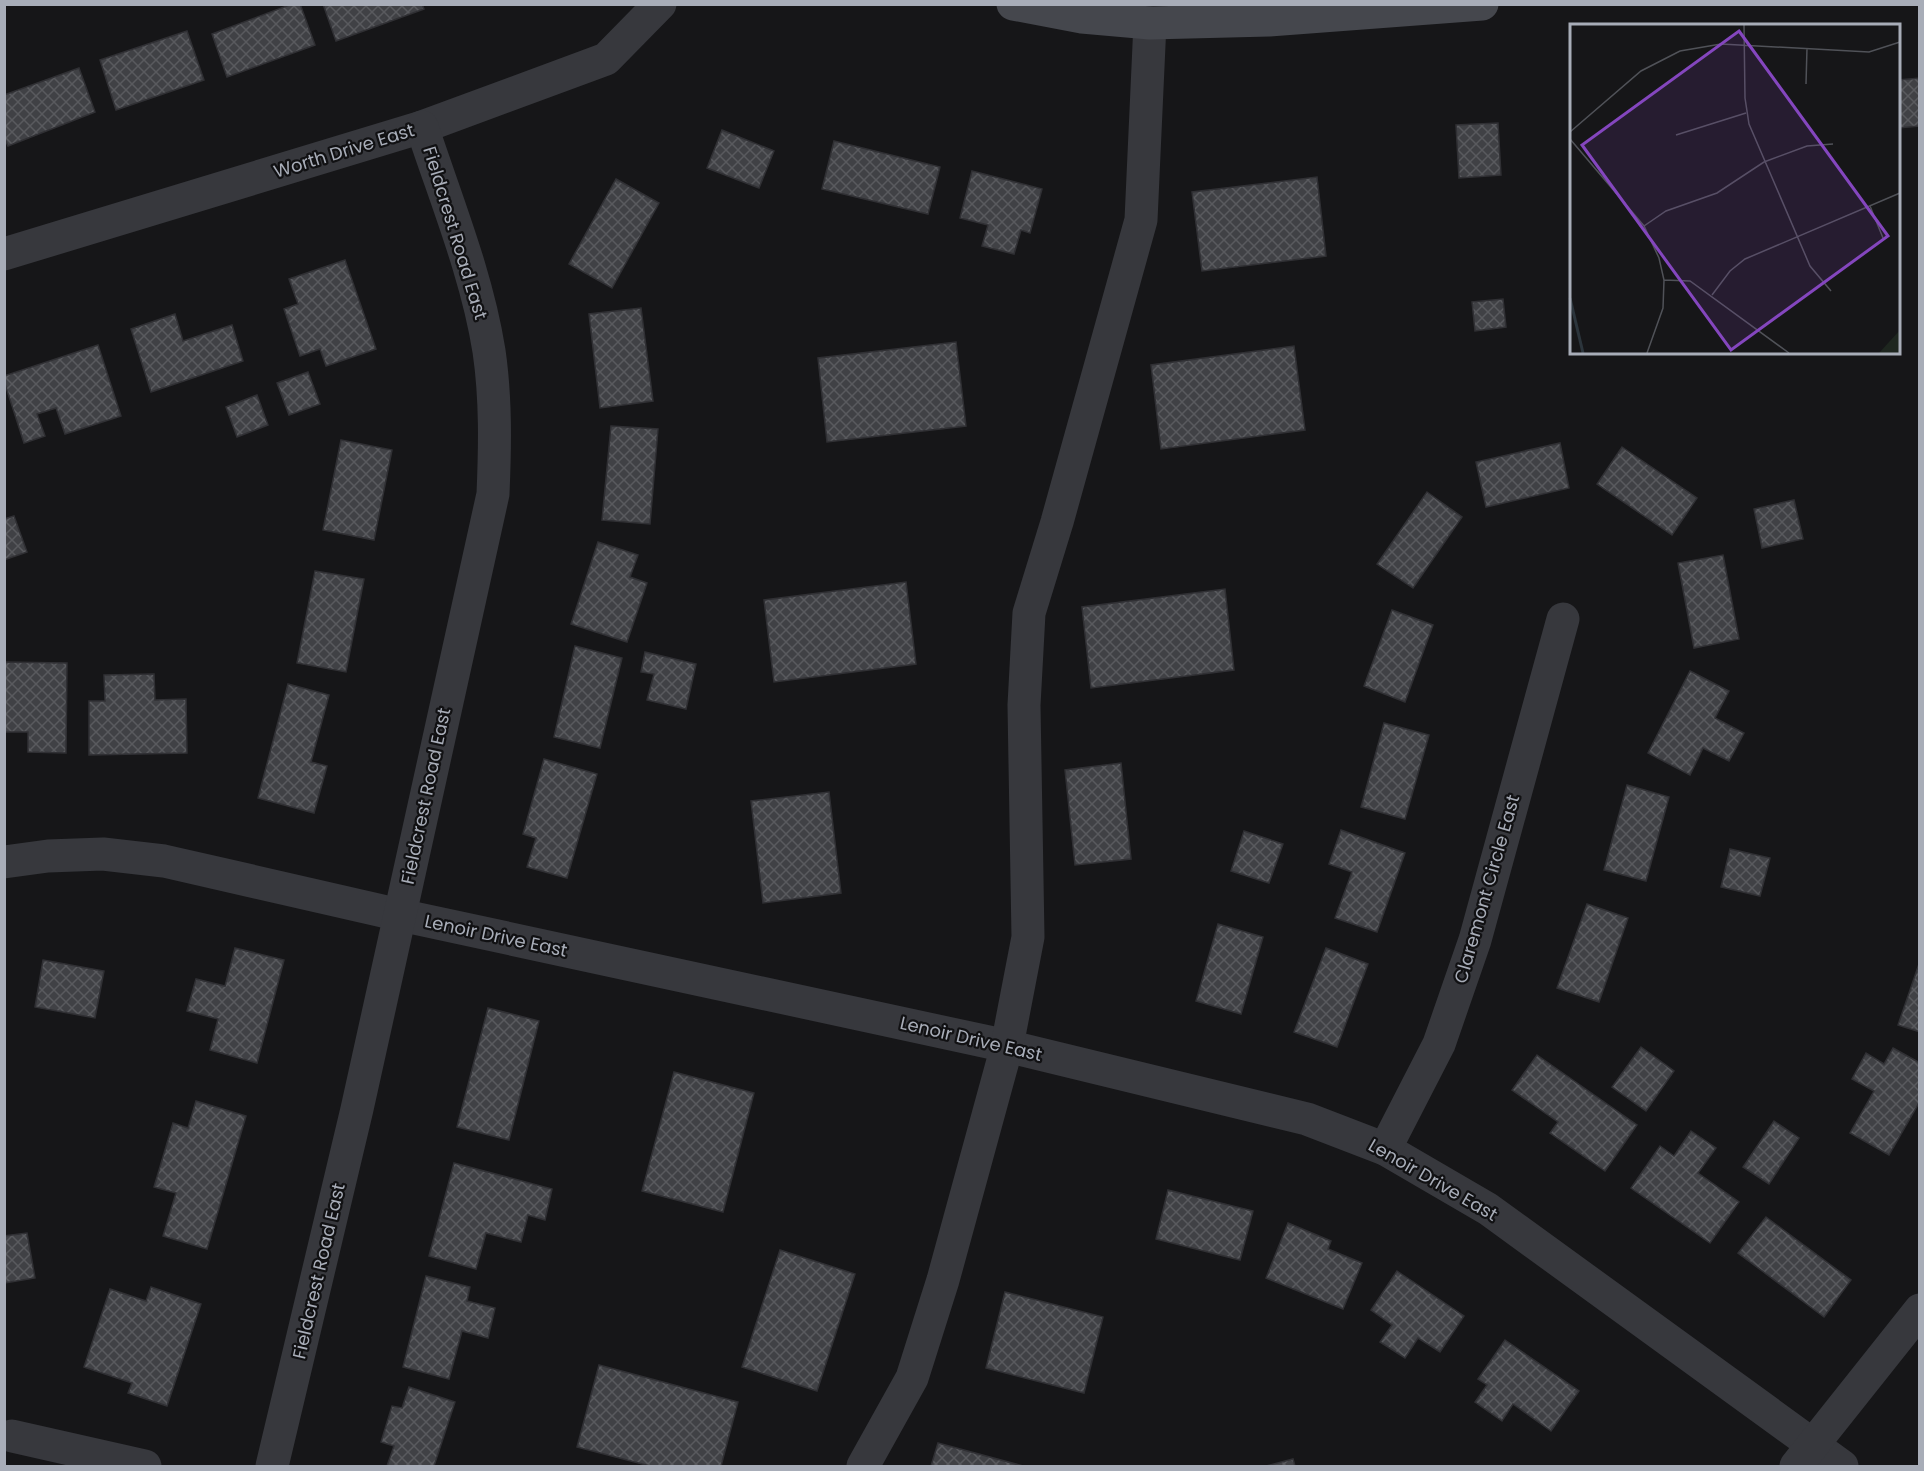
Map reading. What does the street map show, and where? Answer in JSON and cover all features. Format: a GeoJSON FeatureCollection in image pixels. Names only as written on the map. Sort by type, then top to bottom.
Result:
{"type":"FeatureCollection","features":[{"type":"Feature","properties":{"kind":"street","name":"Worth Drive East"},"geometry":{"type":"LineString","coordinates":[[4,254],[422,127],[606,59],[660,4]]}},
{"type":"Feature","properties":{"kind":"street"},"geometry":{"type":"LineString","coordinates":[[1013,4],[1082,16],[1150,23],[1269,20],[1482,4]]}},
{"type":"Feature","properties":{"kind":"street"},"geometry":{"type":"LineString","coordinates":[[863,1467],[912,1378],[943,1280],[1007,1046],[1028,937],[1024,705],[1029,613],[1061,511],[1141,220],[1150,23]]}},
{"type":"Feature","properties":{"kind":"street","name":"Fieldcrest Road East"},"geometry":{"type":"LineString","coordinates":[[272,1467],[357,1109],[493,494],[496,436],[489,352],[476,290],[422,127]]}},
{"type":"Feature","properties":{"kind":"street","name":"Claremont Circle East"},"geometry":{"type":"LineString","coordinates":[[1385,1149],[1439,1044],[1475,940],[1563,619]]}},
{"type":"Feature","properties":{"kind":"street","name":"Lenoir Drive East"},"geometry":{"type":"LineString","coordinates":[[4,862],[48,856],[103,854],[164,861],[400,915],[1007,1046],[1307,1119],[1385,1149],[1488,1209],[1804,1456],[1842,1467]]}},
{"type":"Feature","properties":{"kind":"street"},"geometry":{"type":"LineString","coordinates":[[1804,1456],[1920,1310]]}},
{"type":"Feature","properties":{"kind":"street"},"geometry":{"type":"LineString","coordinates":[[12,1436],[145,1467]]}},
{"type":"Feature","properties":{"kind":"building"},"geometry":{"type":"Polygon","coordinates":[[[292,4],[300,4],[315,45],[227,77],[212,34],[292,4]]]}},
{"type":"Feature","properties":{"kind":"building"},"geometry":{"type":"Polygon","coordinates":[[[323,4],[422,4],[424,9],[336,41],[323,4]]]}},
{"type":"Feature","properties":{"kind":"building"},"geometry":{"type":"Polygon","coordinates":[[[187,31],[204,80],[116,110],[100,60],[187,31]]]}},
{"type":"Feature","properties":{"kind":"building"},"geometry":{"type":"Polygon","coordinates":[[[79,68],[95,112],[8,146],[4,137],[4,95],[79,68]]]}},
{"type":"Feature","properties":{"kind":"building"},"geometry":{"type":"Polygon","coordinates":[[[1920,78],[1920,126],[1900,128],[1900,80],[1920,78]]]}},
{"type":"Feature","properties":{"kind":"building"},"geometry":{"type":"Polygon","coordinates":[[[1498,123],[1501,175],[1459,178],[1456,125],[1498,123]]]}},
{"type":"Feature","properties":{"kind":"building"},"geometry":{"type":"Polygon","coordinates":[[[722,130],[774,151],[759,188],[707,168],[722,130]]]}},
{"type":"Feature","properties":{"kind":"building"},"geometry":{"type":"Polygon","coordinates":[[[834,141],[940,167],[928,214],[822,189],[834,141]]]}},
{"type":"Feature","properties":{"kind":"building"},"geometry":{"type":"Polygon","coordinates":[[[972,171],[1042,189],[1030,233],[1021,230],[1014,254],[982,246],[988,225],[960,218],[972,171]]]}},
{"type":"Feature","properties":{"kind":"building"},"geometry":{"type":"Polygon","coordinates":[[[1317,177],[1326,256],[1202,271],[1192,192],[1317,177]]]}},
{"type":"Feature","properties":{"kind":"building"},"geometry":{"type":"Polygon","coordinates":[[[616,179],[659,203],[612,288],[569,264],[616,179]]]}},
{"type":"Feature","properties":{"kind":"building"},"geometry":{"type":"Polygon","coordinates":[[[345,260],[376,349],[326,366],[320,349],[300,356],[284,309],[298,304],[289,279],[345,260]]]}},
{"type":"Feature","properties":{"kind":"building"},"geometry":{"type":"Polygon","coordinates":[[[1503,299],[1506,327],[1475,331],[1472,302],[1503,299]]]}},
{"type":"Feature","properties":{"kind":"building"},"geometry":{"type":"Polygon","coordinates":[[[641,308],[653,401],[600,408],[589,314],[641,308]]]}},
{"type":"Feature","properties":{"kind":"building"},"geometry":{"type":"Polygon","coordinates":[[[175,314],[183,341],[232,325],[243,361],[151,392],[131,329],[175,314]]]}},
{"type":"Feature","properties":{"kind":"building"},"geometry":{"type":"Polygon","coordinates":[[[956,342],[966,426],[827,442],[818,358],[956,342]]]}},
{"type":"Feature","properties":{"kind":"building"},"geometry":{"type":"Polygon","coordinates":[[[98,345],[121,416],[65,434],[56,408],[37,414],[45,436],[24,443],[4,376],[98,345]]]}},
{"type":"Feature","properties":{"kind":"building"},"geometry":{"type":"Polygon","coordinates":[[[1294,346],[1305,430],[1161,449],[1151,365],[1294,346]]]}},
{"type":"Feature","properties":{"kind":"building"},"geometry":{"type":"Polygon","coordinates":[[[308,372],[320,404],[289,415],[277,383],[308,372]]]}},
{"type":"Feature","properties":{"kind":"building"},"geometry":{"type":"Polygon","coordinates":[[[257,395],[268,425],[237,437],[226,407],[257,395]]]}},
{"type":"Feature","properties":{"kind":"building"},"geometry":{"type":"Polygon","coordinates":[[[611,426],[658,429],[650,524],[602,520],[611,426]]]}},
{"type":"Feature","properties":{"kind":"building"},"geometry":{"type":"Polygon","coordinates":[[[341,440],[392,450],[374,540],[323,530],[341,440]]]}},
{"type":"Feature","properties":{"kind":"building"},"geometry":{"type":"Polygon","coordinates":[[[1560,443],[1569,488],[1486,507],[1476,462],[1560,443]]]}},
{"type":"Feature","properties":{"kind":"building"},"geometry":{"type":"Polygon","coordinates":[[[1622,447],[1697,498],[1672,535],[1597,484],[1622,447]]]}},
{"type":"Feature","properties":{"kind":"building"},"geometry":{"type":"Polygon","coordinates":[[[1427,492],[1462,517],[1413,588],[1377,564],[1427,492]]]}},
{"type":"Feature","properties":{"kind":"building"},"geometry":{"type":"Polygon","coordinates":[[[1794,500],[1803,539],[1762,548],[1754,509],[1794,500]]]}},
{"type":"Feature","properties":{"kind":"building"},"geometry":{"type":"Polygon","coordinates":[[[14,516],[27,552],[4,560],[4,519],[14,516]]]}},
{"type":"Feature","properties":{"kind":"building"},"geometry":{"type":"Polygon","coordinates":[[[598,542],[638,555],[630,577],[647,583],[627,642],[571,624],[598,542]]]}},
{"type":"Feature","properties":{"kind":"building"},"geometry":{"type":"Polygon","coordinates":[[[1723,555],[1739,639],[1694,648],[1678,563],[1723,555]]]}},
{"type":"Feature","properties":{"kind":"building"},"geometry":{"type":"Polygon","coordinates":[[[315,571],[364,579],[346,672],[297,663],[315,571]]]}},
{"type":"Feature","properties":{"kind":"building"},"geometry":{"type":"Polygon","coordinates":[[[906,582],[916,664],[774,682],[764,600],[906,582]]]}},
{"type":"Feature","properties":{"kind":"building"},"geometry":{"type":"Polygon","coordinates":[[[1225,589],[1234,670],[1091,688],[1082,607],[1225,589]]]}},
{"type":"Feature","properties":{"kind":"building"},"geometry":{"type":"Polygon","coordinates":[[[1392,610],[1433,625],[1405,702],[1364,686],[1392,610]]]}},
{"type":"Feature","properties":{"kind":"building"},"geometry":{"type":"Polygon","coordinates":[[[575,646],[622,658],[600,748],[554,737],[575,646]]]}},
{"type":"Feature","properties":{"kind":"building"},"geometry":{"type":"Polygon","coordinates":[[[645,652],[696,664],[686,709],[647,700],[654,674],[641,672],[645,652]]]}},
{"type":"Feature","properties":{"kind":"building"},"geometry":{"type":"Polygon","coordinates":[[[4,662],[67,663],[66,753],[28,752],[28,732],[4,732],[4,662]]]}},
{"type":"Feature","properties":{"kind":"building"},"geometry":{"type":"Polygon","coordinates":[[[1690,671],[1729,691],[1715,718],[1744,733],[1729,761],[1703,748],[1690,775],[1648,753],[1690,671]]]}},
{"type":"Feature","properties":{"kind":"building"},"geometry":{"type":"Polygon","coordinates":[[[154,674],[155,700],[186,699],[187,753],[89,755],[89,701],[105,701],[104,675],[154,674]]]}},
{"type":"Feature","properties":{"kind":"building"},"geometry":{"type":"Polygon","coordinates":[[[288,684],[329,695],[311,762],[327,766],[314,813],[258,798],[288,684]]]}},
{"type":"Feature","properties":{"kind":"building"},"geometry":{"type":"Polygon","coordinates":[[[1384,723],[1429,735],[1405,819],[1361,807],[1384,723]]]}},
{"type":"Feature","properties":{"kind":"building"},"geometry":{"type":"Polygon","coordinates":[[[544,759],[597,774],[567,878],[527,867],[536,838],[523,834],[544,759]]]}},
{"type":"Feature","properties":{"kind":"building"},"geometry":{"type":"Polygon","coordinates":[[[1121,763],[1131,859],[1075,865],[1065,770],[1121,763]]]}},
{"type":"Feature","properties":{"kind":"building"},"geometry":{"type":"Polygon","coordinates":[[[1627,785],[1669,797],[1646,881],[1604,870],[1627,785]]]}},
{"type":"Feature","properties":{"kind":"building"},"geometry":{"type":"Polygon","coordinates":[[[829,792],[841,893],[763,903],[751,801],[829,792]]]}},
{"type":"Feature","properties":{"kind":"building"},"geometry":{"type":"Polygon","coordinates":[[[1341,830],[1405,853],[1377,932],[1335,918],[1352,872],[1329,864],[1341,830]]]}},
{"type":"Feature","properties":{"kind":"building"},"geometry":{"type":"Polygon","coordinates":[[[1244,831],[1283,844],[1269,883],[1231,871],[1244,831]]]}},
{"type":"Feature","properties":{"kind":"building"},"geometry":{"type":"Polygon","coordinates":[[[1730,849],[1770,858],[1760,896],[1721,887],[1730,849]]]}},
{"type":"Feature","properties":{"kind":"building"},"geometry":{"type":"Polygon","coordinates":[[[1587,904],[1628,918],[1599,1002],[1557,988],[1587,904]]]}},
{"type":"Feature","properties":{"kind":"building"},"geometry":{"type":"Polygon","coordinates":[[[1218,924],[1263,937],[1241,1014],[1196,1001],[1218,924]]]}},
{"type":"Feature","properties":{"kind":"building"},"geometry":{"type":"Polygon","coordinates":[[[235,948],[284,960],[257,1063],[210,1050],[218,1019],[187,1011],[196,979],[225,986],[235,948]]]}},
{"type":"Feature","properties":{"kind":"building"},"geometry":{"type":"Polygon","coordinates":[[[1326,948],[1368,964],[1337,1047],[1294,1032],[1326,948]]]}},
{"type":"Feature","properties":{"kind":"building"},"geometry":{"type":"Polygon","coordinates":[[[43,960],[104,971],[95,1018],[35,1007],[43,960]]]}},
{"type":"Feature","properties":{"kind":"building"},"geometry":{"type":"Polygon","coordinates":[[[1920,961],[1920,1032],[1898,1025],[1920,961]]]}},
{"type":"Feature","properties":{"kind":"building"},"geometry":{"type":"Polygon","coordinates":[[[488,1008],[539,1021],[509,1140],[457,1127],[488,1008]]]}},
{"type":"Feature","properties":{"kind":"building"},"geometry":{"type":"Polygon","coordinates":[[[1641,1047],[1674,1071],[1646,1111],[1612,1087],[1641,1047]]]}},
{"type":"Feature","properties":{"kind":"building"},"geometry":{"type":"Polygon","coordinates":[[[1893,1048],[1920,1063],[1920,1101],[1889,1155],[1850,1133],[1874,1091],[1852,1079],[1866,1053],[1884,1064],[1893,1048]]]}},
{"type":"Feature","properties":{"kind":"building"},"geometry":{"type":"Polygon","coordinates":[[[1537,1055],[1637,1125],[1605,1171],[1550,1133],[1558,1122],[1512,1090],[1537,1055]]]}},
{"type":"Feature","properties":{"kind":"building"},"geometry":{"type":"Polygon","coordinates":[[[674,1072],[754,1093],[723,1212],[642,1191],[674,1072]]]}},
{"type":"Feature","properties":{"kind":"building"},"geometry":{"type":"Polygon","coordinates":[[[196,1101],[246,1116],[207,1249],[163,1236],[176,1193],[154,1187],[173,1123],[188,1128],[196,1101]]]}},
{"type":"Feature","properties":{"kind":"building"},"geometry":{"type":"Polygon","coordinates":[[[1774,1121],[1799,1138],[1769,1184],[1743,1167],[1774,1121]]]}},
{"type":"Feature","properties":{"kind":"building"},"geometry":{"type":"Polygon","coordinates":[[[1691,1131],[1716,1148],[1698,1173],[1739,1202],[1710,1243],[1631,1188],[1660,1146],[1674,1156],[1691,1131]]]}},
{"type":"Feature","properties":{"kind":"building"},"geometry":{"type":"Polygon","coordinates":[[[454,1163],[552,1189],[545,1220],[528,1215],[521,1242],[486,1233],[476,1269],[429,1256],[454,1163]]]}},
{"type":"Feature","properties":{"kind":"building"},"geometry":{"type":"Polygon","coordinates":[[[1168,1190],[1253,1211],[1240,1260],[1156,1239],[1168,1190]]]}},
{"type":"Feature","properties":{"kind":"building"},"geometry":{"type":"Polygon","coordinates":[[[1766,1217],[1851,1280],[1824,1317],[1738,1253],[1766,1217]]]}},
{"type":"Feature","properties":{"kind":"building"},"geometry":{"type":"Polygon","coordinates":[[[1288,1223],[1331,1241],[1328,1249],[1362,1263],[1343,1309],[1266,1278],[1288,1223]]]}},
{"type":"Feature","properties":{"kind":"building"},"geometry":{"type":"Polygon","coordinates":[[[27,1233],[35,1278],[4,1283],[4,1236],[27,1233]]]}},
{"type":"Feature","properties":{"kind":"building"},"geometry":{"type":"Polygon","coordinates":[[[780,1250],[855,1274],[817,1391],[742,1367],[780,1250]]]}},
{"type":"Feature","properties":{"kind":"building"},"geometry":{"type":"Polygon","coordinates":[[[1397,1271],[1464,1316],[1440,1352],[1418,1338],[1405,1358],[1380,1342],[1392,1325],[1371,1310],[1397,1271]]]}},
{"type":"Feature","properties":{"kind":"building"},"geometry":{"type":"Polygon","coordinates":[[[426,1276],[470,1287],[467,1301],[495,1308],[488,1338],[462,1331],[449,1379],[403,1367],[426,1276]]]}},
{"type":"Feature","properties":{"kind":"building"},"geometry":{"type":"Polygon","coordinates":[[[151,1287],[201,1304],[167,1406],[128,1393],[132,1383],[84,1367],[110,1289],[146,1301],[151,1287]]]}},
{"type":"Feature","properties":{"kind":"building"},"geometry":{"type":"Polygon","coordinates":[[[1005,1292],[1103,1317],[1084,1393],[986,1368],[1005,1292]]]}},
{"type":"Feature","properties":{"kind":"building"},"geometry":{"type":"Polygon","coordinates":[[[1505,1340],[1579,1391],[1551,1431],[1513,1404],[1502,1421],[1475,1402],[1487,1385],[1478,1379],[1505,1340]]]}},
{"type":"Feature","properties":{"kind":"building"},"geometry":{"type":"Polygon","coordinates":[[[599,1365],[738,1402],[721,1466],[650,1466],[577,1447],[599,1365]]]}},
{"type":"Feature","properties":{"kind":"building"},"geometry":{"type":"Polygon","coordinates":[[[409,1387],[455,1402],[434,1466],[387,1466],[394,1446],[381,1442],[392,1406],[402,1408],[409,1387]]]}},
{"type":"Feature","properties":{"kind":"building"},"geometry":{"type":"Polygon","coordinates":[[[938,1443],[1023,1466],[931,1466],[938,1443]]]}},
{"type":"Feature","properties":{"kind":"building"},"geometry":{"type":"Polygon","coordinates":[[[1293,1459],[1295,1466],[1266,1466],[1293,1459]]]}}]}
